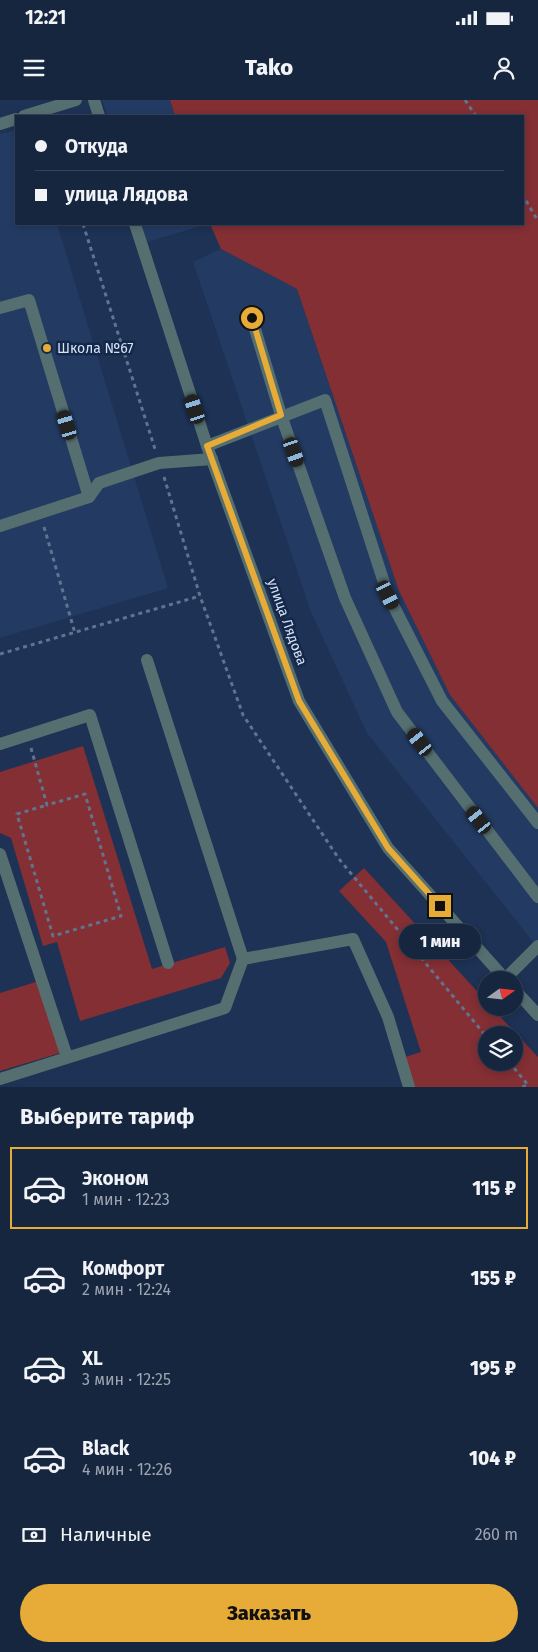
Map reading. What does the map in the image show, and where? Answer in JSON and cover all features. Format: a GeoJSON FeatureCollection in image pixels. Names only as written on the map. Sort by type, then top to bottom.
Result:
{"type":"FeatureCollection","features":[{"type":"Feature","properties":{"kind":"street"},"geometry":{"type":"LineString","coordinates":[[27,115],[76,100]]}},
{"type":"Feature","properties":{"kind":"street"},"geometry":{"type":"LineString","coordinates":[[94,100],[99,115]]}},
{"type":"Feature","properties":{"kind":"street"},"geometry":{"type":"LineString","coordinates":[[0,124],[15,118]]}},
{"type":"Feature","properties":{"kind":"street","name":"улица Лядова"},"geometry":{"type":"LineString","coordinates":[[134,225],[207,446],[299,701],[388,848],[498,971]]}},
{"type":"Feature","properties":{"kind":"street"},"geometry":{"type":"LineString","coordinates":[[0,308],[28,300],[89,497]]}},
{"type":"Feature","properties":{"kind":"street"},"geometry":{"type":"LineString","coordinates":[[252,318],[281,415],[345,598],[397,712],[538,897]]}},
{"type":"Feature","properties":{"kind":"street"},"geometry":{"type":"LineString","coordinates":[[207,446],[281,415],[325,400],[388,595],[442,701],[538,824]]}},
{"type":"Feature","properties":{"kind":"street"},"geometry":{"type":"LineString","coordinates":[[0,526],[89,497],[99,483],[159,463],[212,459]]}},
{"type":"Feature","properties":{"kind":"street"},"geometry":{"type":"LineString","coordinates":[[0,1079],[225,1008],[243,959],[147,660]]}},
{"type":"Feature","properties":{"kind":"street"},"geometry":{"type":"LineString","coordinates":[[0,744],[90,715],[168,963]]}},
{"type":"Feature","properties":{"kind":"street"},"geometry":{"type":"LineString","coordinates":[[0,854],[67,1057]]}},
{"type":"Feature","properties":{"kind":"street"},"geometry":{"type":"LineString","coordinates":[[243,959],[353,939],[388,1017],[409,1087]]}},
{"type":"Feature","properties":{"kind":"street"},"geometry":{"type":"LineString","coordinates":[[513,971],[538,946]]}},
{"type":"Feature","properties":{"kind":"street"},"geometry":{"type":"LineString","coordinates":[[523,997],[535,1007]]}},
{"type":"Feature","properties":{"kind":"path"},"geometry":{"type":"LineString","coordinates":[[465,100],[475,115]]}},
{"type":"Feature","properties":{"kind":"path"},"geometry":{"type":"LineString","coordinates":[[524,197],[538,221]]}},
{"type":"Feature","properties":{"kind":"path"},"geometry":{"type":"LineString","coordinates":[[83,225],[200,596],[243,715],[339,859],[478,1026]]}},
{"type":"Feature","properties":{"kind":"path"},"geometry":{"type":"LineString","coordinates":[[41,514],[75,633]]}},
{"type":"Feature","properties":{"kind":"path"},"geometry":{"type":"LineString","coordinates":[[0,654],[200,596]]}},
{"type":"Feature","properties":{"kind":"path"},"geometry":{"type":"LineString","coordinates":[[27,736],[47,805]]}},
{"type":"Feature","properties":{"kind":"path"},"geometry":{"type":"LineString","coordinates":[[85,794],[121,916],[53,936],[17,814],[47,805],[85,794]]}},
{"type":"Feature","properties":{"kind":"path"},"geometry":{"type":"LineString","coordinates":[[516,1071],[528,1086],[522,1087]]}},
{"type":"Feature","properties":{"kind":"shaded area"},"geometry":{"type":"Polygon","coordinates":[[[102,100],[170,100],[175,115],[108,115],[102,100]]]}},
{"type":"Feature","properties":{"kind":"shaded area"},"geometry":{"type":"Polygon","coordinates":[[[170,100],[538,100],[538,808],[450,695],[399,591],[297,289],[221,249],[210,225],[524,225],[524,115],[175,115],[170,100]]]}},
{"type":"Feature","properties":{"kind":"shaded area","name":"Школа №67"},"geometry":{"type":"Polygon","coordinates":[[[15,130],[15,225],[57,225],[168,588],[0,638],[0,134],[15,130]]]}},
{"type":"Feature","properties":{"kind":"shaded area"},"geometry":{"type":"Polygon","coordinates":[[[142,225],[205,225],[147,242],[142,225]]]}},
{"type":"Feature","properties":{"kind":"shaded area"},"geometry":{"type":"Polygon","coordinates":[[[221,249],[297,289],[399,591],[450,695],[538,808],[538,948],[367,733],[311,612],[193,262],[221,249]]]}},
{"type":"Feature","properties":{"kind":"shaded area"},"geometry":{"type":"Polygon","coordinates":[[[83,746],[152,969],[225,947],[230,963],[221,978],[80,1021],[57,942],[43,946],[11,838],[0,833],[0,772],[83,746]]]}},
{"type":"Feature","properties":{"kind":"shaded area"},"geometry":{"type":"Polygon","coordinates":[[[364,868],[478,992],[478,1016],[500,1016],[509,1026],[478,1026],[478,1071],[523,1071],[523,1041],[538,1057],[538,1087],[415,1087],[405,1057],[421,1052],[386,942],[339,891],[364,868]]]}},
{"type":"Feature","properties":{"kind":"shaded area"},"geometry":{"type":"Polygon","coordinates":[[[39,981],[60,1053],[0,1071],[0,993],[39,981]]]}},
{"type":"Feature","properties":{"kind":"place","name":"Школа №67"},"geometry":{"type":"Point","coordinates":[47,348]}},
{"type":"Feature","properties":{"kind":"route"},"geometry":{"type":"LineString","coordinates":[[252,318],[281,415],[207,446],[299,701],[388,848],[440,906]]}}]}
